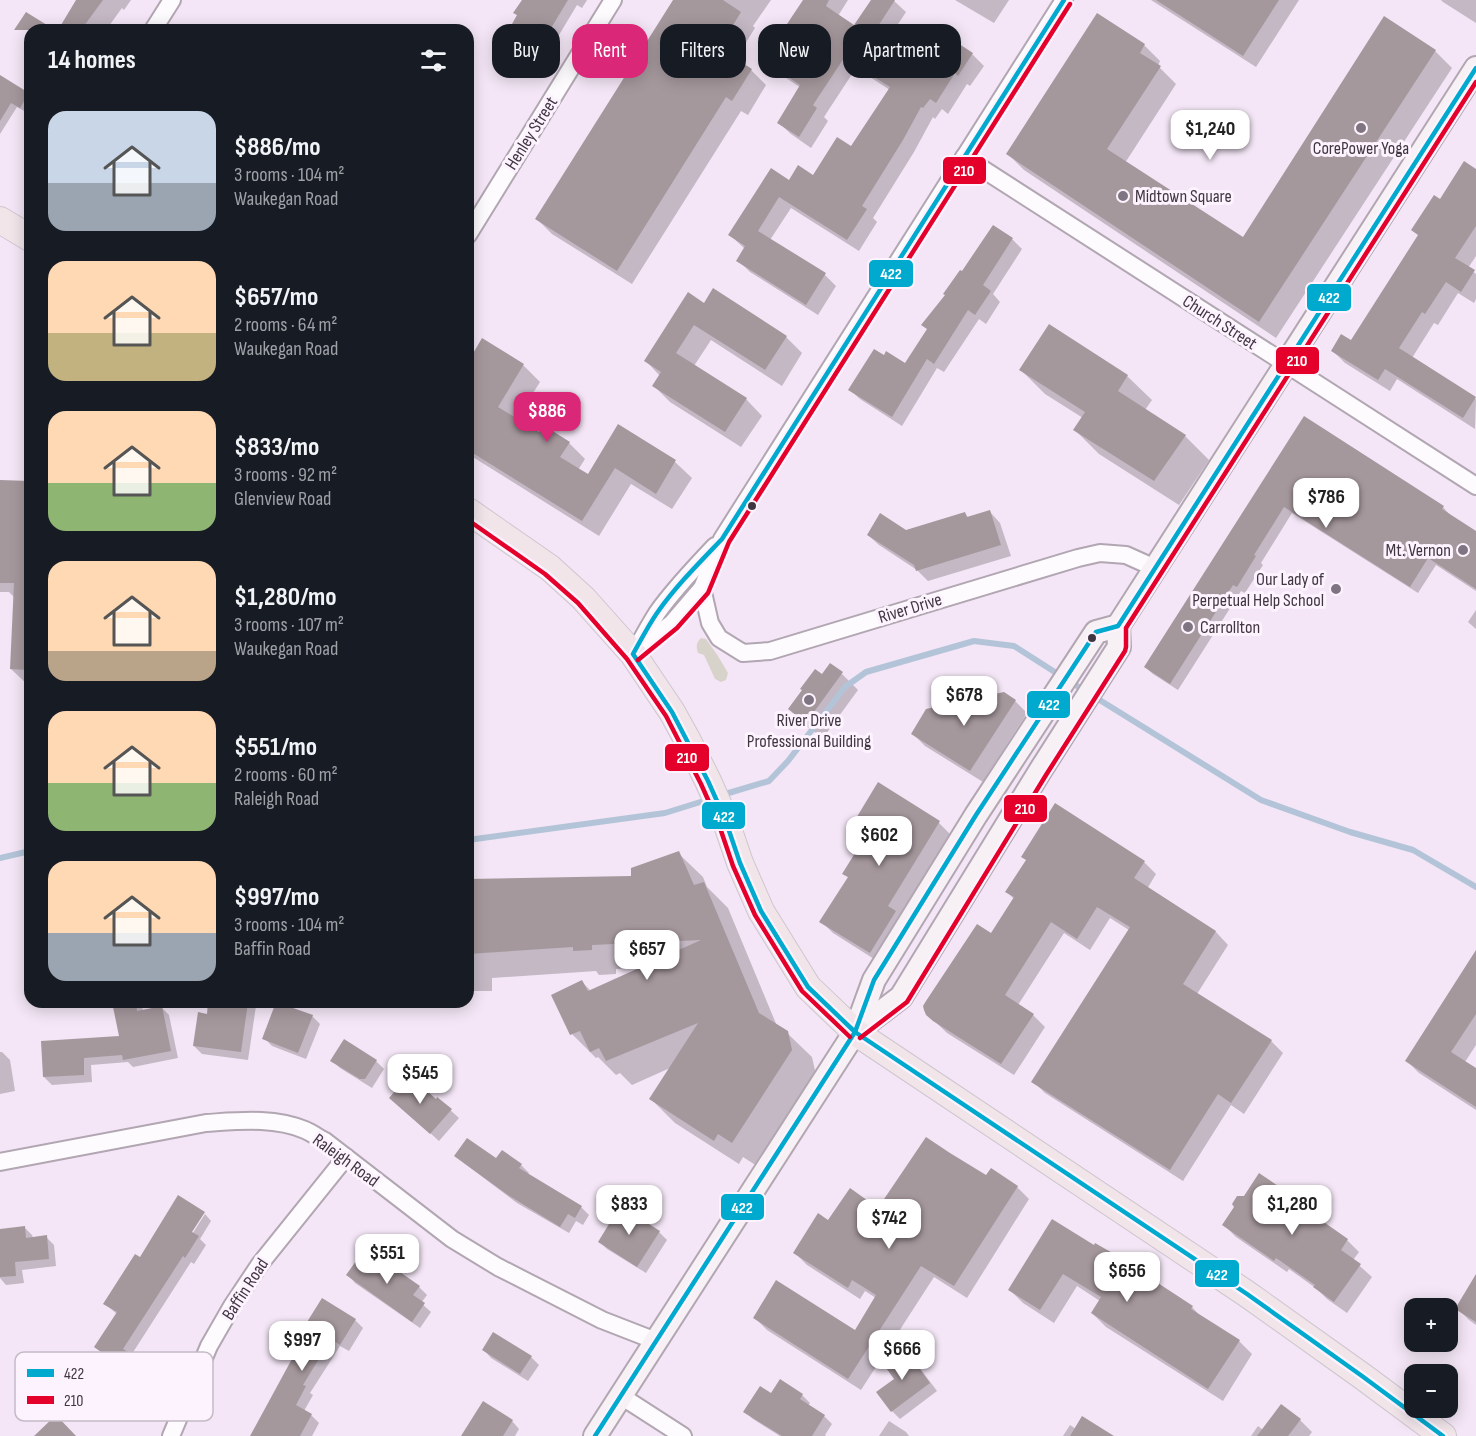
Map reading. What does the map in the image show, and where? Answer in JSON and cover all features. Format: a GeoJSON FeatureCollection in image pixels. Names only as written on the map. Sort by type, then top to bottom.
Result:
{"type":"FeatureCollection","features":[{"type":"Feature","properties":{"kind":"main road"},"geometry":{"type":"LineString","coordinates":[[855,1032],[901,997],[1119,647],[1118,626],[1476,68]]}},
{"type":"Feature","properties":{"kind":"main road"},"geometry":{"type":"LineString","coordinates":[[0,220],[24,229]]}},
{"type":"Feature","properties":{"kind":"main road"},"geometry":{"type":"LineString","coordinates":[[474,515],[550,568],[583,598],[633,654],[672,712],[708,781],[761,911],[808,987],[855,1032],[1246,1294],[1443,1436]]}},
{"type":"Feature","properties":{"kind":"main road"},"geometry":{"type":"LineString","coordinates":[[595,1436],[855,1032],[874,980],[976,815],[1096,632],[1118,626]]}},
{"type":"Feature","properties":{"kind":"street"},"geometry":{"type":"LineString","coordinates":[[157,24],[172,0]]}},
{"type":"Feature","properties":{"kind":"street","name":"Henley Street"},"geometry":{"type":"LineString","coordinates":[[474,225],[613,0]]}},
{"type":"Feature","properties":{"kind":"street"},"geometry":{"type":"LineString","coordinates":[[633,654],[672,623],[702,588],[722,539],[1064,0]]}},
{"type":"Feature","properties":{"kind":"street","name":"Church Street"},"geometry":{"type":"LineString","coordinates":[[964,157],[1476,486]]}},
{"type":"Feature","properties":{"kind":"street"},"geometry":{"type":"LineString","coordinates":[[633,654],[665,603],[722,539]]}},
{"type":"Feature","properties":{"kind":"street","name":"River Drive"},"geometry":{"type":"LineString","coordinates":[[702,588],[710,623],[719,638],[742,653],[770,651],[1100,553],[1126,555],[1155,568]]}},
{"type":"Feature","properties":{"kind":"street","name":"Raleigh Road"},"geometry":{"type":"LineString","coordinates":[[0,1162],[206,1123],[240,1120],[287,1124],[305,1130],[325,1141],[452,1239],[498,1267],[602,1320],[656,1341]]}},
{"type":"Feature","properties":{"kind":"street","name":"Baffin Road"},"geometry":{"type":"LineString","coordinates":[[206,1352],[232,1306],[260,1264],[346,1158]]}},
{"type":"Feature","properties":{"kind":"street"},"geometry":{"type":"LineString","coordinates":[[621,1396],[683,1436]]}},
{"type":"Feature","properties":{"kind":"street","name":"Baffin Road"},"geometry":{"type":"LineString","coordinates":[[171,1436],[177,1421]]}},
{"type":"Feature","properties":{"kind":"shaded area"},"geometry":{"type":"Polygon","coordinates":[[[701,638],[706,639],[718,656],[728,673],[726,680],[721,682],[715,679],[704,655],[698,653],[697,645],[701,638]]]}},
{"type":"Feature","properties":{"kind":"building"},"geometry":{"type":"Polygon","coordinates":[[[76,0],[103,0],[85,24],[62,24],[76,0]]]}},
{"type":"Feature","properties":{"kind":"building"},"geometry":{"type":"Polygon","coordinates":[[[522,0],[568,0],[553,24],[512,24],[517,15],[513,13],[522,0]]]}},
{"type":"Feature","properties":{"kind":"building"},"geometry":{"type":"Polygon","coordinates":[[[673,0],[723,0],[741,12],[734,24],[660,24],[660,78],[746,78],[746,65],[752,69],[732,101],[726,97],[617,271],[535,219],[624,78],[648,78],[648,40],[673,0]]]}},
{"type":"Feature","properties":{"kind":"building"},"geometry":{"type":"Polygon","coordinates":[[[803,0],[829,0],[826,6],[853,24],[843,24],[843,60],[831,78],[831,24],[787,24],[803,0]]]}},
{"type":"Feature","properties":{"kind":"building"},"geometry":{"type":"Polygon","coordinates":[[[871,0],[895,0],[879,24],[855,24],[871,0]]]}},
{"type":"Feature","properties":{"kind":"building"},"geometry":{"type":"Polygon","coordinates":[[[1156,0],[1279,0],[1243,56],[1156,0]]]}},
{"type":"Feature","properties":{"kind":"building"},"geometry":{"type":"Polygon","coordinates":[[[26,12],[45,24],[24,24],[24,30],[14,30],[26,12]]]}},
{"type":"Feature","properties":{"kind":"building","name":"Midtown Square"},"geometry":{"type":"Polygon","coordinates":[[[1097,13],[1145,44],[1140,53],[1161,66],[1107,149],[1243,237],[1384,16],[1436,50],[1259,322],[1006,154],[1097,13]]]}},
{"type":"Feature","properties":{"kind":"building"},"geometry":{"type":"Polygon","coordinates":[[[961,45],[973,53],[961,71],[961,45]]]}},
{"type":"Feature","properties":{"kind":"building"},"geometry":{"type":"Polygon","coordinates":[[[0,75],[24,90],[24,101],[20,108],[11,103],[0,121],[0,75]]]}},
{"type":"Feature","properties":{"kind":"building"},"geometry":{"type":"Polygon","coordinates":[[[790,78],[831,78],[813,105],[817,108],[799,137],[777,123],[800,85],[790,78]]]}},
{"type":"Feature","properties":{"kind":"building"},"geometry":{"type":"Polygon","coordinates":[[[876,78],[952,78],[936,103],[930,99],[923,108],[921,107],[862,206],[867,209],[847,240],[779,197],[758,231],[826,273],[806,305],[736,261],[745,246],[728,235],[771,168],[789,180],[798,165],[813,175],[837,137],[851,146],[890,87],[876,78]]]}},
{"type":"Feature","properties":{"kind":"building"},"geometry":{"type":"Polygon","coordinates":[[[1464,161],[1476,169],[1476,226],[1455,258],[1475,270],[1461,292],[1446,282],[1425,314],[1422,312],[1399,348],[1476,397],[1463,418],[1385,369],[1378,380],[1331,351],[1341,334],[1351,340],[1418,235],[1411,230],[1434,195],[1440,199],[1464,161]]]}},
{"type":"Feature","properties":{"kind":"building"},"geometry":{"type":"Polygon","coordinates":[[[993,225],[1013,238],[983,285],[991,291],[975,315],[968,310],[934,364],[927,359],[892,417],[848,390],[874,349],[884,355],[886,351],[905,363],[927,329],[921,325],[945,295],[943,294],[960,270],[962,271],[993,225]]]}},
{"type":"Feature","properties":{"kind":"building"},"geometry":{"type":"Polygon","coordinates":[[[713,288],[787,336],[765,370],[694,325],[676,353],[747,398],[725,432],[652,386],[661,372],[644,361],[688,292],[704,303],[713,288]]]}},
{"type":"Feature","properties":{"kind":"building"},"geometry":{"type":"Polygon","coordinates":[[[1049,324],[1128,375],[1118,391],[1186,435],[1154,481],[1073,430],[1085,412],[1019,370],[1049,324]]]}},
{"type":"Feature","properties":{"kind":"building"},"geometry":{"type":"Polygon","coordinates":[[[482,338],[524,364],[498,407],[539,432],[543,425],[570,442],[560,457],[588,474],[618,424],[676,460],[656,494],[615,468],[582,521],[474,454],[474,352],[482,338]]]}},
{"type":"Feature","properties":{"kind":"building"},"geometry":{"type":"Polygon","coordinates":[[[1304,416],[1444,506],[1442,509],[1476,531],[1476,589],[1428,558],[1410,587],[1284,507],[1237,587],[1233,585],[1170,684],[1144,667],[1304,416]]]}},
{"type":"Feature","properties":{"kind":"building"},"geometry":{"type":"Polygon","coordinates":[[[0,480],[24,481],[24,670],[10,669],[14,583],[0,583],[0,480]]]}},
{"type":"Feature","properties":{"kind":"building"},"geometry":{"type":"Polygon","coordinates":[[[990,510],[1001,545],[916,571],[914,565],[867,535],[880,513],[906,530],[965,512],[967,517],[990,510]]]}},
{"type":"Feature","properties":{"kind":"building","name":"River Drive Professional Building"},"geometry":{"type":"Polygon","coordinates":[[[830,663],[843,672],[806,723],[788,709],[815,669],[822,674],[830,663]]]}},
{"type":"Feature","properties":{"kind":"building"},"geometry":{"type":"Polygon","coordinates":[[[1004,692],[1016,700],[970,771],[911,734],[926,709],[1004,692]]]}},
{"type":"Feature","properties":{"kind":"building"},"geometry":{"type":"Polygon","coordinates":[[[878,782],[940,821],[888,906],[896,911],[870,953],[819,922],[848,877],[842,874],[870,829],[855,820],[878,782]]]}},
{"type":"Feature","properties":{"kind":"building"},"geometry":{"type":"Polygon","coordinates":[[[1055,803],[1145,861],[1134,878],[1216,931],[1183,984],[1272,1040],[1231,1103],[1218,1094],[1170,1170],[1031,1082],[1130,927],[1097,907],[1077,939],[1051,922],[1005,995],[1034,1014],[1001,1064],[933,1021],[924,1010],[923,1006],[926,1001],[977,924],[991,933],[1014,897],[1005,892],[1026,860],[1021,857],[1055,803]]]}},
{"type":"Feature","properties":{"kind":"building"},"geometry":{"type":"Polygon","coordinates":[[[679,851],[694,885],[704,882],[759,1013],[788,1031],[792,1050],[732,1143],[718,1134],[714,1141],[649,1099],[698,1023],[606,1061],[599,1048],[590,1052],[580,1031],[570,1035],[551,995],[582,980],[588,991],[701,940],[592,945],[592,950],[573,951],[573,947],[474,954],[474,879],[631,876],[631,868],[679,851]]]}},
{"type":"Feature","properties":{"kind":"building"},"geometry":{"type":"Polygon","coordinates":[[[1476,950],[1476,1014],[1451,1052],[1476,1068],[1476,1107],[1405,1061],[1476,950]]]}},
{"type":"Feature","properties":{"kind":"building"},"geometry":{"type":"Polygon","coordinates":[[[113,1008],[137,1008],[137,1011],[162,1008],[171,1051],[123,1060],[122,1055],[84,1058],[84,1075],[43,1077],[41,1041],[119,1036],[113,1008]]]}},
{"type":"Feature","properties":{"kind":"building"},"geometry":{"type":"Polygon","coordinates":[[[208,1008],[247,1008],[241,1052],[193,1046],[198,1012],[207,1014],[208,1008]]]}},
{"type":"Feature","properties":{"kind":"building"},"geometry":{"type":"Polygon","coordinates":[[[274,1008],[293,1008],[313,1015],[298,1053],[262,1039],[274,1008]]]}},
{"type":"Feature","properties":{"kind":"building"},"geometry":{"type":"Polygon","coordinates":[[[344,1039],[377,1060],[365,1079],[360,1079],[330,1061],[344,1039]]]}},
{"type":"Feature","properties":{"kind":"building"},"geometry":{"type":"Polygon","coordinates":[[[409,1075],[436,1099],[437,1097],[452,1109],[430,1134],[389,1098],[409,1075]]]}},
{"type":"Feature","properties":{"kind":"building"},"geometry":{"type":"Polygon","coordinates":[[[926,1137],[986,1175],[991,1168],[1018,1186],[954,1286],[921,1266],[848,1379],[753,1318],[776,1280],[855,1330],[876,1295],[852,1280],[848,1288],[793,1253],[818,1213],[828,1220],[850,1188],[878,1208],[926,1137]]]}},
{"type":"Feature","properties":{"kind":"building"},"geometry":{"type":"Polygon","coordinates":[[[467,1138],[496,1158],[502,1150],[522,1164],[519,1168],[582,1206],[575,1218],[568,1214],[560,1227],[508,1195],[454,1156],[467,1138]]]}},
{"type":"Feature","properties":{"kind":"building"},"geometry":{"type":"Polygon","coordinates":[[[1259,1173],[1284,1190],[1288,1185],[1306,1197],[1302,1204],[1309,1209],[1308,1211],[1348,1239],[1341,1250],[1361,1264],[1334,1302],[1313,1287],[1315,1285],[1276,1258],[1274,1261],[1222,1225],[1234,1207],[1232,1204],[1237,1196],[1244,1196],[1259,1173]]]}},
{"type":"Feature","properties":{"kind":"building"},"geometry":{"type":"Polygon","coordinates":[[[178,1195],[205,1212],[192,1232],[199,1236],[185,1258],[183,1256],[123,1349],[128,1352],[101,1352],[94,1347],[117,1312],[103,1304],[135,1254],[140,1257],[178,1195]]]}},
{"type":"Feature","properties":{"kind":"building"},"geometry":{"type":"Polygon","coordinates":[[[620,1206],[660,1231],[637,1267],[598,1242],[620,1206]]]}},
{"type":"Feature","properties":{"kind":"building"},"geometry":{"type":"Polygon","coordinates":[[[1052,1219],[1094,1245],[1095,1243],[1109,1251],[1193,1306],[1191,1309],[1240,1340],[1208,1389],[1091,1313],[1101,1297],[1063,1274],[1040,1310],[1008,1290],[1052,1219]]]}},
{"type":"Feature","properties":{"kind":"building"},"geometry":{"type":"Polygon","coordinates":[[[25,1226],[26,1238],[47,1235],[49,1259],[15,1262],[16,1276],[0,1277],[0,1229],[25,1226]]]}},
{"type":"Feature","properties":{"kind":"building"},"geometry":{"type":"Polygon","coordinates":[[[364,1250],[420,1286],[413,1295],[425,1303],[412,1322],[346,1275],[364,1250]]]}},
{"type":"Feature","properties":{"kind":"building"},"geometry":{"type":"Polygon","coordinates":[[[1476,1274],[1476,1322],[1458,1311],[1458,1304],[1476,1274]]]}},
{"type":"Feature","properties":{"kind":"building"},"geometry":{"type":"Polygon","coordinates":[[[322,1298],[356,1319],[340,1345],[331,1339],[303,1385],[306,1386],[296,1405],[312,1414],[300,1436],[250,1436],[293,1357],[287,1354],[322,1298]]]}},
{"type":"Feature","properties":{"kind":"building"},"geometry":{"type":"Polygon","coordinates":[[[493,1332],[532,1356],[520,1374],[482,1350],[493,1332]]]}},
{"type":"Feature","properties":{"kind":"building"},"geometry":{"type":"Polygon","coordinates":[[[905,1349],[930,1383],[891,1412],[876,1392],[894,1379],[884,1365],[905,1349]]]}},
{"type":"Feature","properties":{"kind":"building"},"geometry":{"type":"Polygon","coordinates":[[[780,1379],[803,1394],[800,1399],[825,1415],[812,1436],[782,1436],[743,1412],[760,1386],[771,1393],[780,1379]]]}},
{"type":"Feature","properties":{"kind":"building"},"geometry":{"type":"Polygon","coordinates":[[[483,1401],[513,1420],[503,1436],[461,1436],[483,1401]]]}},
{"type":"Feature","properties":{"kind":"building"},"geometry":{"type":"Polygon","coordinates":[[[1281,1404],[1301,1419],[1288,1436],[1257,1436],[1281,1404]]]}},
{"type":"Feature","properties":{"kind":"building"},"geometry":{"type":"Polygon","coordinates":[[[1082,1416],[1114,1436],[1070,1436],[1082,1416]]]}},
{"type":"Feature","properties":{"kind":"building"},"geometry":{"type":"Polygon","coordinates":[[[50,1421],[62,1421],[76,1436],[34,1436],[50,1421]]]}},
{"type":"Feature","properties":{"kind":"waterway"},"geometry":{"type":"LineString","coordinates":[[722,795],[769,781],[788,761],[845,687],[866,672],[974,641],[1014,646],[1061,676]]}},
{"type":"Feature","properties":{"kind":"waterway"},"geometry":{"type":"LineString","coordinates":[[1069,681],[1261,800],[1350,832],[1413,850],[1476,887]]}},
{"type":"Feature","properties":{"kind":"waterway"},"geometry":{"type":"LineString","coordinates":[[474,839],[665,813],[710,799]]}},
{"type":"Feature","properties":{"kind":"waterway"},"geometry":{"type":"LineString","coordinates":[[0,858],[24,852]]}},
{"type":"Feature","properties":{"kind":"transit line","name":"422"},"geometry":{"type":"LineString","coordinates":[[1064,0],[722,539],[664,603],[633,654],[672,712],[725,819],[740,863],[761,911],[808,987],[855,1032],[1247,1294],[1443,1436]]}},
{"type":"Feature","properties":{"kind":"transit line","name":"210"},"geometry":{"type":"LineString","coordinates":[[638,660],[677,628],[708,593],[729,542],[1070,4]]}},
{"type":"Feature","properties":{"kind":"transit line","name":"422"},"geometry":{"type":"LineString","coordinates":[[595,1436],[855,1032],[874,980],[976,815],[1096,632],[1118,626],[1476,68]]}},
{"type":"Feature","properties":{"kind":"transit line","name":"210"},"geometry":{"type":"LineString","coordinates":[[860,1038],[907,1002],[1125,651],[1126,628],[1476,82]]}},
{"type":"Feature","properties":{"kind":"transit line","name":"210"},"geometry":{"type":"LineString","coordinates":[[474,524],[545,574],[578,603],[627,659],[666,716],[701,784],[755,915],[802,991],[850,1037]]}},
{"type":"Feature","properties":{"kind":"place","name":"CorePower Yoga"},"geometry":{"type":"Point","coordinates":[1361,128]}},
{"type":"Feature","properties":{"kind":"place","name":"Midtown Square"},"geometry":{"type":"Point","coordinates":[1123,196]}},
{"type":"Feature","properties":{"kind":"place","name":"Mt. Vernon"},"geometry":{"type":"Point","coordinates":[1463,550]}},
{"type":"Feature","properties":{"kind":"place","name":"Our Lady of Perpetual Help School"},"geometry":{"type":"Point","coordinates":[1336,589]}},
{"type":"Feature","properties":{"kind":"place","name":"Carrollton"},"geometry":{"type":"Point","coordinates":[1188,627]}},
{"type":"Feature","properties":{"kind":"place","name":"River Drive Professional Building"},"geometry":{"type":"Point","coordinates":[809,700]}}]}
